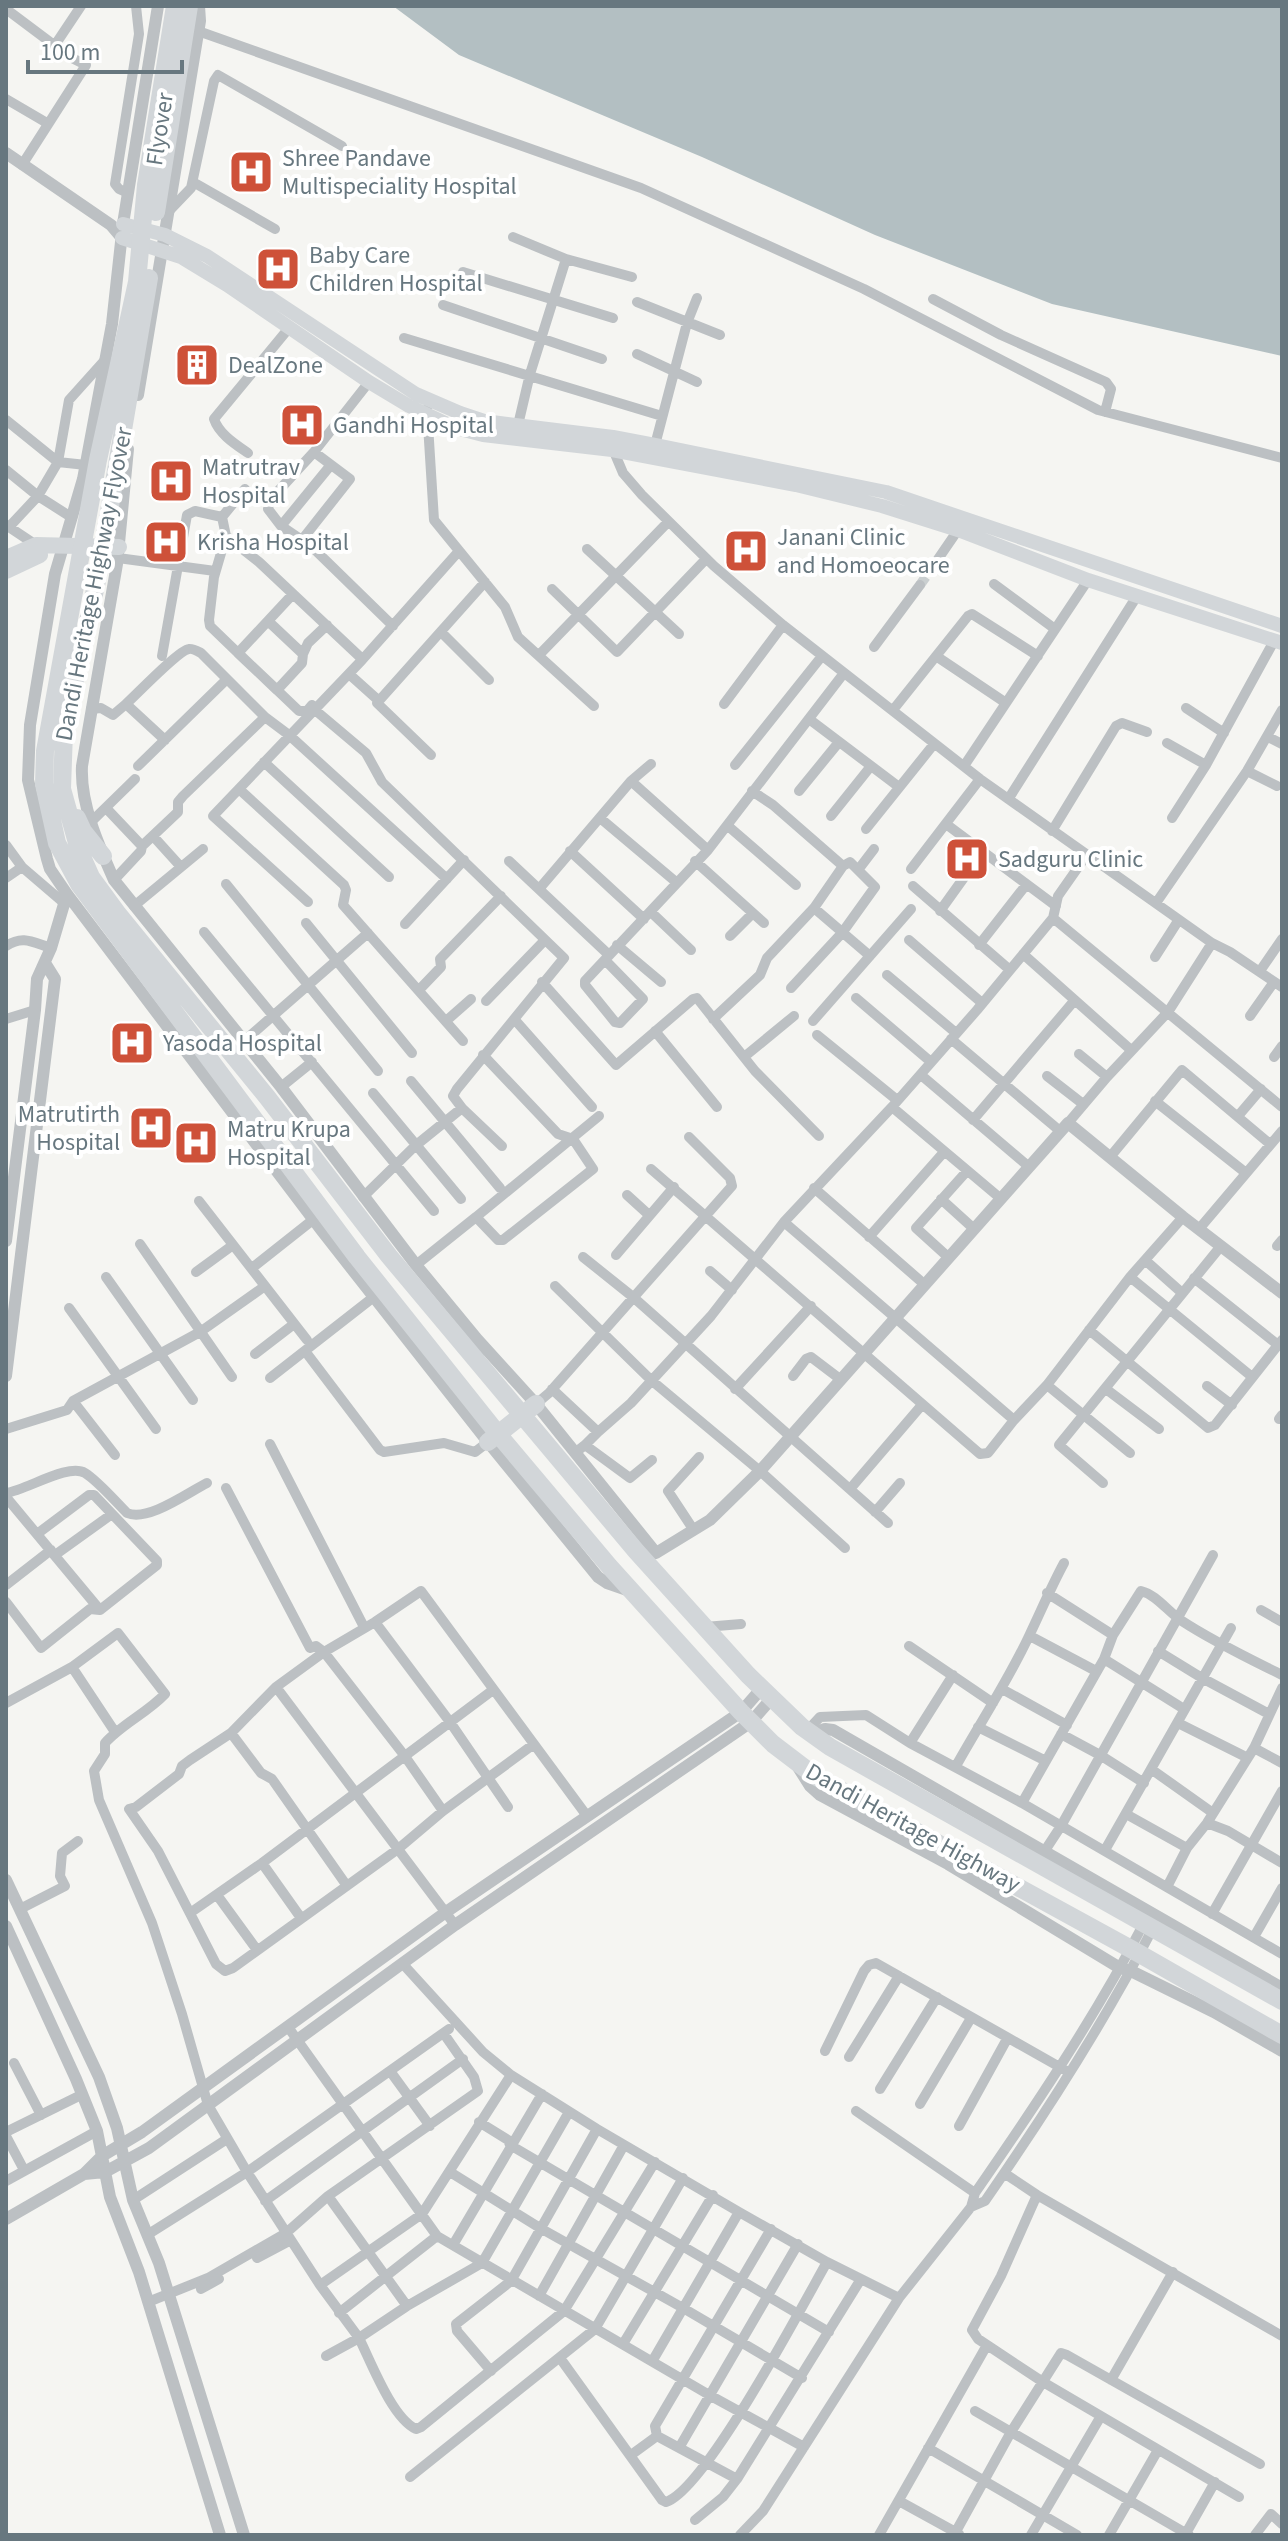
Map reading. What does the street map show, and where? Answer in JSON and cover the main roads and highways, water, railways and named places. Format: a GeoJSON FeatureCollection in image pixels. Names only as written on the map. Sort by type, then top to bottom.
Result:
{"type":"FeatureCollection","features":[{"type":"Feature","properties":{"kind":"highway","name":"Dandi Heritage Highway Flyover"},"geometry":{"type":"LineString","coordinates":[[175,6],[146,185],[137,282],[98,460],[79,519],[45,751],[44,784],[57,843],[79,884],[357,1257],[445,1367]]}},
{"type":"Feature","properties":{"kind":"highway","name":"Dandi Heritage Highway Flyover"},"geometry":{"type":"LineString","coordinates":[[189,6],[160,177],[144,315],[107,529],[64,731],[62,789],[79,850],[91,877],[276,1108],[389,1256],[478,1362]]}},
{"type":"Feature","properties":{"kind":"highway"},"geometry":{"type":"LineString","coordinates":[[35,794],[36,745],[70,553],[79,519]]}},
{"type":"Feature","properties":{"kind":"highway"},"geometry":{"type":"LineString","coordinates":[[103,856],[83,831],[84,818],[69,764],[111,560],[107,529]]}},
{"type":"Feature","properties":{"kind":"highway","name":"Dandi Heritage Highway"},"geometry":{"type":"LineString","coordinates":[[478,1362],[528,1410],[661,1579],[767,1693],[809,1732],[830,1747],[1282,2001]]}},
{"type":"Feature","properties":{"kind":"highway"},"geometry":{"type":"LineString","coordinates":[[445,1367],[449,1392]]}},
{"type":"Feature","properties":{"kind":"highway","name":"Dandi Heritage Highway"},"geometry":{"type":"LineString","coordinates":[[445,1367],[493,1438],[746,1717],[794,1760],[815,1776],[1130,1960],[1282,2035]]}},
{"type":"Feature","properties":{"kind":"highway"},"geometry":{"type":"LineString","coordinates":[[493,1438],[528,1410]]}},
{"type":"Feature","properties":{"kind":"main road"},"geometry":{"type":"LineString","coordinates":[[1280,641],[1088,580],[961,524],[886,492],[655,445],[612,444],[483,435],[456,428],[428,407],[416,394],[235,272],[165,235],[119,229],[181,257],[227,285],[369,382],[428,407],[484,421],[612,444],[961,524],[1282,626]]}},
{"type":"Feature","properties":{"kind":"main road"},"geometry":{"type":"LineString","coordinates":[[6,558],[36,545],[63,545],[118,557]]}},
{"type":"Feature","properties":{"kind":"main road"},"geometry":{"type":"LineString","coordinates":[[6,571],[63,545]]}},
{"type":"Feature","properties":{"kind":"tunnel"},"geometry":{"type":"LineString","coordinates":[[920,585],[936,562]]}},
{"type":"Feature","properties":{"kind":"place","name":"Shree Pandave Multispeciality Hospital"},"geometry":{"type":"Point","coordinates":[251,172]}},
{"type":"Feature","properties":{"kind":"place","name":"Baby Care Children Hospital"},"geometry":{"type":"Point","coordinates":[278,269]}},
{"type":"Feature","properties":{"kind":"place","name":"DealZone"},"geometry":{"type":"Point","coordinates":[197,365]}},
{"type":"Feature","properties":{"kind":"place","name":"Gandhi Hospital"},"geometry":{"type":"Point","coordinates":[302,425]}},
{"type":"Feature","properties":{"kind":"place","name":"Matrutrav Hospital"},"geometry":{"type":"Point","coordinates":[171,481]}},
{"type":"Feature","properties":{"kind":"place","name":"Krisha Hospital"},"geometry":{"type":"Point","coordinates":[166,542]}},
{"type":"Feature","properties":{"kind":"place","name":"Janani Clinic and Homoeocare"},"geometry":{"type":"Point","coordinates":[746,551]}},
{"type":"Feature","properties":{"kind":"place","name":"Sadguru Clinic"},"geometry":{"type":"Point","coordinates":[967,859]}},
{"type":"Feature","properties":{"kind":"place","name":"Yasoda Hospital"},"geometry":{"type":"Point","coordinates":[132,1043]}},
{"type":"Feature","properties":{"kind":"place","name":"Matrutirth Hospital"},"geometry":{"type":"Point","coordinates":[151,1128]}},
{"type":"Feature","properties":{"kind":"place","name":"Matru Krupa Hospital"},"geometry":{"type":"Point","coordinates":[196,1143]}}]}
